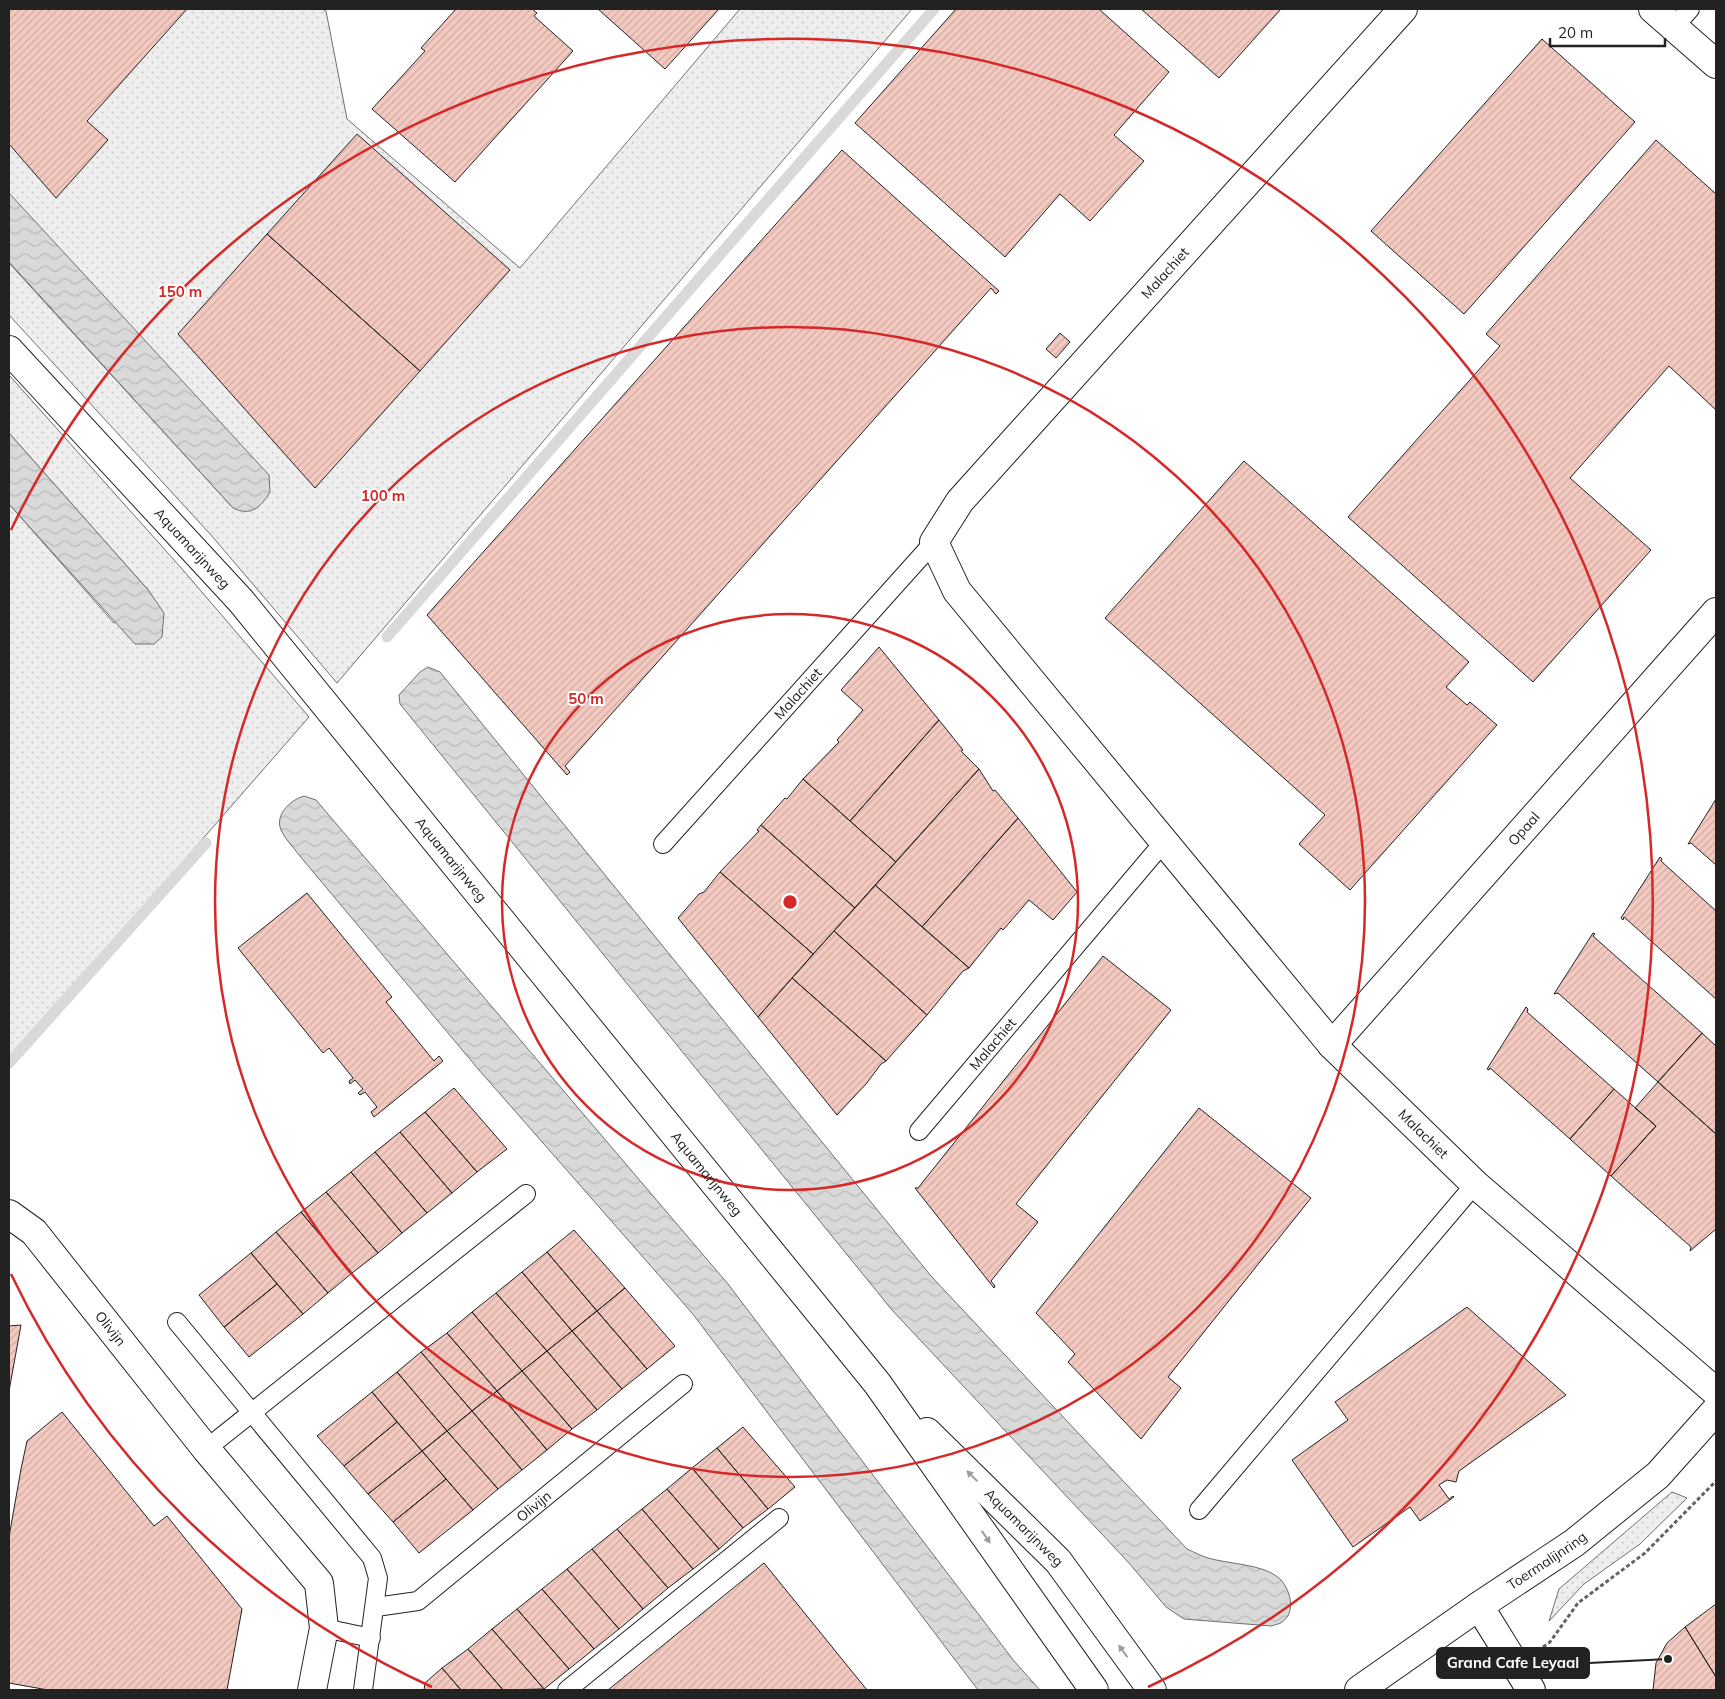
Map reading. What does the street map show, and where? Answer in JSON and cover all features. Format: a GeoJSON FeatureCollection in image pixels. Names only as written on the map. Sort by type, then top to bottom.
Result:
{"type":"FeatureCollection","features":[{"type":"Feature","properties":{"kind":"street","name":"Malachiet"},"geometry":{"type":"LineString","coordinates":[[1403,9],[960,501],[934,542],[957,591],[1163,843],[1332,1045],[1475,1184],[1716,1392]]}},
{"type":"Feature","properties":{"kind":"street"},"geometry":{"type":"LineString","coordinates":[[1653,9],[1682,18],[1716,64]]}},
{"type":"Feature","properties":{"kind":"street","name":"Aquamarijnweg"},"geometry":{"type":"LineString","coordinates":[[9,350],[240,601],[877,1383],[1094,1690]]}},
{"type":"Feature","properties":{"kind":"street","name":"Opaal"},"geometry":{"type":"LineString","coordinates":[[1332,1045],[1716,612]]}},
{"type":"Feature","properties":{"kind":"street","name":"Olivijn"},"geometry":{"type":"LineString","coordinates":[[9,1214],[34,1232],[206,1449],[319,1583],[324,1628],[312,1690]]}},
{"type":"Feature","properties":{"kind":"street","name":"Aquamarijnweg"},"geometry":{"type":"LineString","coordinates":[[877,1383],[1058,1561],[1152,1690]]}},
{"type":"Feature","properties":{"kind":"street","name":"Toermalijnring"},"geometry":{"type":"LineString","coordinates":[[1359,1690],[1479,1606],[1574,1543],[1650,1481],[1716,1410]]}},
{"type":"Feature","properties":{"kind":"street"},"geometry":{"type":"LineString","coordinates":[[1479,1606],[1524,1679]]}},
{"type":"Feature","properties":{"kind":"lane","name":"Malachiet"},"geometry":{"type":"LineString","coordinates":[[663,844],[934,542]]}},
{"type":"Feature","properties":{"kind":"lane","name":"Malachiet"},"geometry":{"type":"LineString","coordinates":[[919,1131],[1163,843]]}},
{"type":"Feature","properties":{"kind":"lane"},"geometry":{"type":"LineString","coordinates":[[1199,1510],[1475,1184]]}},
{"type":"Feature","properties":{"kind":"lane"},"geometry":{"type":"LineString","coordinates":[[206,1449],[526,1194]]}},
{"type":"Feature","properties":{"kind":"lane"},"geometry":{"type":"LineString","coordinates":[[176,1322],[372,1558],[378,1578],[376,1607],[363,1690]]}},
{"type":"Feature","properties":{"kind":"lane","name":"Olivijn"},"geometry":{"type":"LineString","coordinates":[[376,1607],[418,1601],[683,1384]]}},
{"type":"Feature","properties":{"kind":"lane"},"geometry":{"type":"LineString","coordinates":[[567,1690],[779,1518]]}},
{"type":"Feature","properties":{"kind":"lane"},"geometry":{"type":"LineString","coordinates":[[324,1628],[371,1638]]}},
{"type":"Feature","properties":{"kind":"path"},"geometry":{"type":"LineString","coordinates":[[1524,1679],[1578,1603],[1645,1553],[1716,1481]]}},
{"type":"Feature","properties":{"kind":"shaded area"},"geometry":{"type":"Polygon","coordinates":[[[9,9],[322,9],[326,11],[347,119],[520,268],[740,9],[912,9],[337,683],[211,535],[9,315],[9,263],[233,508],[9,194],[9,9]]]}},
{"type":"Feature","properties":{"kind":"shaded area"},"geometry":{"type":"Polygon","coordinates":[[[9,375],[183,570],[309,717],[9,1061],[9,504],[114,623],[149,591],[9,433],[9,375]]]}},
{"type":"Feature","properties":{"kind":"shaded area"},"geometry":{"type":"Polygon","coordinates":[[[1672,1492],[1687,1498],[1640,1544],[1584,1584],[1549,1621],[1559,1589],[1672,1492]]]}},
{"type":"Feature","properties":{"kind":"water"},"geometry":{"type":"Polygon","coordinates":[[[9,193],[269,475],[270,492],[259,506],[250,511],[239,511],[233,508],[9,262],[9,193]]]}},
{"type":"Feature","properties":{"kind":"water"},"geometry":{"type":"Polygon","coordinates":[[[9,433],[149,591],[164,613],[162,637],[154,644],[135,644],[9,504],[9,433]]]}},
{"type":"Feature","properties":{"kind":"water"},"geometry":{"type":"Polygon","coordinates":[[[428,667],[440,672],[931,1276],[1187,1549],[1208,1558],[1264,1570],[1279,1578],[1289,1594],[1291,1606],[1287,1618],[1271,1626],[1184,1619],[1166,1607],[1129,1563],[892,1310],[400,704],[399,695],[420,672],[428,667]]]}},
{"type":"Feature","properties":{"kind":"water"},"geometry":{"type":"Polygon","coordinates":[[[304,796],[316,800],[728,1284],[1014,1661],[1040,1690],[978,1690],[692,1313],[479,1070],[288,841],[280,826],[281,815],[293,801],[304,796]]]}},
{"type":"Feature","properties":{"kind":"building"},"geometry":{"type":"Polygon","coordinates":[[[9,9],[187,9],[87,121],[108,140],[56,198],[9,144],[9,9]]]}},
{"type":"Feature","properties":{"kind":"building"},"geometry":{"type":"Polygon","coordinates":[[[456,9],[532,9],[537,13],[534,16],[573,51],[455,182],[372,109],[425,51],[421,48],[456,9]]]}},
{"type":"Feature","properties":{"kind":"building"},"geometry":{"type":"Polygon","coordinates":[[[598,9],[719,9],[665,69],[598,9]]]}},
{"type":"Feature","properties":{"kind":"building"},"geometry":{"type":"Polygon","coordinates":[[[956,9],[1099,9],[1169,72],[1114,135],[1144,161],[1090,221],[1060,194],[1005,257],[855,123],[956,9]]]}},
{"type":"Feature","properties":{"kind":"building"},"geometry":{"type":"Polygon","coordinates":[[[1141,9],[1281,9],[1219,78],[1141,9]]]}},
{"type":"Feature","properties":{"kind":"building"},"geometry":{"type":"Polygon","coordinates":[[[1542,39],[1635,122],[1464,314],[1371,231],[1542,39]]]}},
{"type":"Feature","properties":{"kind":"building"},"geometry":{"type":"Polygon","coordinates":[[[357,134],[510,270],[420,371],[267,234],[357,134]]]}},
{"type":"Feature","properties":{"kind":"building"},"geometry":{"type":"Polygon","coordinates":[[[1656,140],[1716,194],[1716,410],[1669,366],[1570,478],[1651,550],[1533,682],[1348,517],[1500,346],[1486,334],[1656,140]]]}},
{"type":"Feature","properties":{"kind":"building"},"geometry":{"type":"Polygon","coordinates":[[[842,150],[999,291],[996,294],[991,288],[565,766],[570,772],[567,775],[427,615],[842,150]]]}},
{"type":"Feature","properties":{"kind":"building"},"geometry":{"type":"Polygon","coordinates":[[[267,234],[420,371],[315,488],[178,334],[267,234]]]}},
{"type":"Feature","properties":{"kind":"building"},"geometry":{"type":"Polygon","coordinates":[[[1060,333],[1070,342],[1056,358],[1046,349],[1060,333]]]}},
{"type":"Feature","properties":{"kind":"building"},"geometry":{"type":"Polygon","coordinates":[[[1244,461],[1469,662],[1446,687],[1467,705],[1470,702],[1497,725],[1350,890],[1299,844],[1325,815],[1105,618],[1244,461]]]}},
{"type":"Feature","properties":{"kind":"building"},"geometry":{"type":"Polygon","coordinates":[[[879,647],[939,720],[850,821],[803,779],[839,742],[837,740],[863,710],[841,690],[879,647]]]}},
{"type":"Feature","properties":{"kind":"building"},"geometry":{"type":"Polygon","coordinates":[[[939,720],[963,750],[961,751],[979,769],[896,862],[850,821],[939,720]]]}},
{"type":"Feature","properties":{"kind":"building"},"geometry":{"type":"Polygon","coordinates":[[[979,769],[993,791],[995,790],[1018,818],[922,927],[875,885],[979,769]]]}},
{"type":"Feature","properties":{"kind":"building"},"geometry":{"type":"Polygon","coordinates":[[[803,779],[896,862],[855,908],[761,825],[785,798],[787,799],[803,779]]]}},
{"type":"Feature","properties":{"kind":"building"},"geometry":{"type":"Polygon","coordinates":[[[1716,799],[1716,865],[1691,843],[1688,844],[1716,799]]]}},
{"type":"Feature","properties":{"kind":"building"},"geometry":{"type":"Polygon","coordinates":[[[1018,818],[1077,892],[1053,920],[1029,900],[1003,930],[1001,928],[969,968],[922,927],[1018,818]]]}},
{"type":"Feature","properties":{"kind":"building"},"geometry":{"type":"Polygon","coordinates":[[[761,825],[855,908],[813,954],[720,872],[759,831],[757,830],[761,825]]]}},
{"type":"Feature","properties":{"kind":"building"},"geometry":{"type":"Polygon","coordinates":[[[1660,857],[1661,861],[1716,911],[1716,999],[1624,917],[1623,920],[1621,918],[1660,857]]]}},
{"type":"Feature","properties":{"kind":"building"},"geometry":{"type":"Polygon","coordinates":[[[720,872],[813,954],[758,1017],[678,918],[699,894],[704,892],[720,872]]]}},
{"type":"Feature","properties":{"kind":"building"},"geometry":{"type":"Polygon","coordinates":[[[875,885],[969,968],[963,971],[927,1015],[834,931],[875,885]]]}},
{"type":"Feature","properties":{"kind":"building"},"geometry":{"type":"Polygon","coordinates":[[[307,893],[392,997],[386,1002],[434,1061],[439,1056],[443,1061],[374,1117],[371,1112],[377,1107],[365,1092],[360,1095],[358,1093],[363,1089],[355,1080],[350,1084],[349,1081],[353,1078],[329,1048],[323,1053],[238,948],[307,893]]]}},
{"type":"Feature","properties":{"kind":"building"},"geometry":{"type":"Polygon","coordinates":[[[834,931],[927,1015],[886,1061],[792,978],[834,931]]]}},
{"type":"Feature","properties":{"kind":"building"},"geometry":{"type":"Polygon","coordinates":[[[1593,933],[1595,934],[1593,936],[1702,1033],[1658,1082],[1558,993],[1554,994],[1593,933]]]}},
{"type":"Feature","properties":{"kind":"building"},"geometry":{"type":"Polygon","coordinates":[[[1103,956],[1171,1010],[1016,1204],[1038,1222],[991,1281],[995,1286],[994,1288],[915,1188],[918,1188],[1103,956]]]}},
{"type":"Feature","properties":{"kind":"building"},"geometry":{"type":"Polygon","coordinates":[[[792,978],[886,1061],[881,1064],[866,1084],[837,1115],[758,1017],[792,978]]]}},
{"type":"Feature","properties":{"kind":"building"},"geometry":{"type":"Polygon","coordinates":[[[1526,1007],[1528,1009],[1527,1012],[1614,1089],[1570,1139],[1490,1068],[1489,1070],[1487,1069],[1526,1007]]]}},
{"type":"Feature","properties":{"kind":"building"},"geometry":{"type":"Polygon","coordinates":[[[1702,1033],[1716,1046],[1716,1134],[1658,1082],[1702,1033]]]}},
{"type":"Feature","properties":{"kind":"building"},"geometry":{"type":"Polygon","coordinates":[[[1658,1082],[1716,1134],[1716,1229],[1690,1251],[1691,1247],[1611,1176],[1656,1126],[1635,1108],[1658,1082]]]}},
{"type":"Feature","properties":{"kind":"building"},"geometry":{"type":"Polygon","coordinates":[[[454,1088],[507,1149],[477,1172],[425,1112],[454,1088]]]}},
{"type":"Feature","properties":{"kind":"building"},"geometry":{"type":"Polygon","coordinates":[[[1614,1089],[1656,1126],[1611,1176],[1570,1139],[1614,1089]]]}},
{"type":"Feature","properties":{"kind":"building"},"geometry":{"type":"Polygon","coordinates":[[[1199,1108],[1311,1198],[1168,1377],[1181,1388],[1141,1439],[1068,1362],[1075,1354],[1036,1313],[1199,1108]]]}},
{"type":"Feature","properties":{"kind":"building"},"geometry":{"type":"Polygon","coordinates":[[[425,1112],[477,1172],[452,1193],[400,1132],[425,1112]]]}},
{"type":"Feature","properties":{"kind":"building"},"geometry":{"type":"Polygon","coordinates":[[[400,1132],[452,1193],[427,1213],[375,1152],[400,1132]]]}},
{"type":"Feature","properties":{"kind":"building"},"geometry":{"type":"Polygon","coordinates":[[[375,1152],[427,1213],[402,1233],[351,1172],[375,1152]]]}},
{"type":"Feature","properties":{"kind":"building"},"geometry":{"type":"Polygon","coordinates":[[[351,1172],[402,1233],[378,1253],[326,1192],[351,1172]]]}},
{"type":"Feature","properties":{"kind":"building"},"geometry":{"type":"Polygon","coordinates":[[[326,1192],[378,1253],[352,1273],[301,1212],[326,1192]]]}},
{"type":"Feature","properties":{"kind":"building"},"geometry":{"type":"Polygon","coordinates":[[[301,1212],[352,1273],[328,1293],[276,1232],[301,1212]]]}},
{"type":"Feature","properties":{"kind":"building"},"geometry":{"type":"Polygon","coordinates":[[[574,1230],[625,1288],[597,1311],[547,1252],[574,1230]]]}},
{"type":"Feature","properties":{"kind":"building"},"geometry":{"type":"Polygon","coordinates":[[[276,1232],[328,1293],[303,1314],[251,1253],[276,1232]]]}},
{"type":"Feature","properties":{"kind":"building"},"geometry":{"type":"Polygon","coordinates":[[[547,1252],[597,1311],[572,1331],[522,1272],[547,1252]]]}},
{"type":"Feature","properties":{"kind":"building"},"geometry":{"type":"Polygon","coordinates":[[[251,1253],[277,1284],[224,1327],[199,1295],[251,1253]]]}},
{"type":"Feature","properties":{"kind":"building"},"geometry":{"type":"Polygon","coordinates":[[[522,1272],[572,1331],[547,1351],[496,1293],[522,1272]]]}},
{"type":"Feature","properties":{"kind":"building"},"geometry":{"type":"Polygon","coordinates":[[[277,1284],[303,1314],[249,1357],[224,1327],[277,1284]]]}},
{"type":"Feature","properties":{"kind":"building"},"geometry":{"type":"Polygon","coordinates":[[[625,1288],[675,1346],[647,1369],[597,1311],[625,1288]]]}},
{"type":"Feature","properties":{"kind":"building"},"geometry":{"type":"Polygon","coordinates":[[[496,1293],[547,1351],[522,1371],[472,1312],[496,1293]]]}},
{"type":"Feature","properties":{"kind":"building"},"geometry":{"type":"Polygon","coordinates":[[[1467,1307],[1566,1395],[1459,1471],[1456,1482],[1447,1480],[1439,1485],[1449,1499],[1454,1497],[1420,1521],[1410,1507],[1353,1547],[1292,1460],[1348,1420],[1335,1402],[1467,1307]]]}},
{"type":"Feature","properties":{"kind":"building"},"geometry":{"type":"Polygon","coordinates":[[[597,1311],[647,1369],[622,1389],[572,1331],[597,1311]]]}},
{"type":"Feature","properties":{"kind":"building"},"geometry":{"type":"Polygon","coordinates":[[[472,1312],[522,1371],[497,1391],[447,1333],[472,1312]]]}},
{"type":"Feature","properties":{"kind":"building"},"geometry":{"type":"Polygon","coordinates":[[[21,1325],[9,1391],[9,1326],[21,1325]]]}},
{"type":"Feature","properties":{"kind":"building"},"geometry":{"type":"Polygon","coordinates":[[[572,1331],[622,1389],[597,1410],[547,1351],[572,1331]]]}},
{"type":"Feature","properties":{"kind":"building"},"geometry":{"type":"Polygon","coordinates":[[[447,1333],[497,1391],[472,1411],[421,1352],[447,1333]]]}},
{"type":"Feature","properties":{"kind":"building"},"geometry":{"type":"Polygon","coordinates":[[[547,1351],[597,1410],[572,1429],[522,1371],[547,1351]]]}},
{"type":"Feature","properties":{"kind":"building"},"geometry":{"type":"Polygon","coordinates":[[[421,1352],[472,1411],[447,1431],[397,1372],[421,1352]]]}},
{"type":"Feature","properties":{"kind":"building"},"geometry":{"type":"Polygon","coordinates":[[[522,1371],[572,1429],[547,1450],[497,1391],[522,1371]]]}},
{"type":"Feature","properties":{"kind":"building"},"geometry":{"type":"Polygon","coordinates":[[[397,1372],[447,1431],[422,1451],[372,1392],[397,1372]]]}},
{"type":"Feature","properties":{"kind":"building"},"geometry":{"type":"Polygon","coordinates":[[[497,1391],[547,1450],[522,1470],[472,1411],[497,1391]]]}},
{"type":"Feature","properties":{"kind":"building"},"geometry":{"type":"Polygon","coordinates":[[[372,1392],[397,1422],[344,1466],[317,1436],[372,1392]]]}},
{"type":"Feature","properties":{"kind":"building"},"geometry":{"type":"Polygon","coordinates":[[[472,1411],[522,1470],[498,1489],[447,1431],[472,1411]]]}},
{"type":"Feature","properties":{"kind":"building"},"geometry":{"type":"Polygon","coordinates":[[[62,1412],[154,1526],[167,1516],[242,1609],[227,1690],[48,1690],[9,1683],[9,1537],[21,1469],[27,1441],[62,1412]]]}},
{"type":"Feature","properties":{"kind":"building"},"geometry":{"type":"Polygon","coordinates":[[[397,1422],[422,1451],[368,1494],[344,1466],[397,1422]]]}},
{"type":"Feature","properties":{"kind":"building"},"geometry":{"type":"Polygon","coordinates":[[[743,1427],[795,1487],[768,1509],[717,1448],[743,1427]]]}},
{"type":"Feature","properties":{"kind":"building"},"geometry":{"type":"Polygon","coordinates":[[[447,1431],[498,1489],[473,1510],[422,1451],[447,1431]]]}},
{"type":"Feature","properties":{"kind":"building"},"geometry":{"type":"Polygon","coordinates":[[[717,1448],[768,1509],[743,1528],[692,1468],[717,1448]]]}},
{"type":"Feature","properties":{"kind":"building"},"geometry":{"type":"Polygon","coordinates":[[[422,1451],[446,1479],[393,1522],[368,1494],[422,1451]]]}},
{"type":"Feature","properties":{"kind":"building"},"geometry":{"type":"Polygon","coordinates":[[[692,1468],[743,1528],[719,1549],[667,1489],[692,1468]]]}},
{"type":"Feature","properties":{"kind":"building"},"geometry":{"type":"Polygon","coordinates":[[[446,1479],[473,1510],[419,1553],[393,1522],[446,1479]]]}},
{"type":"Feature","properties":{"kind":"building"},"geometry":{"type":"Polygon","coordinates":[[[667,1489],[719,1549],[693,1569],[642,1509],[667,1489]]]}},
{"type":"Feature","properties":{"kind":"building"},"geometry":{"type":"Polygon","coordinates":[[[642,1509],[693,1569],[668,1588],[617,1529],[642,1509]]]}},
{"type":"Feature","properties":{"kind":"building"},"geometry":{"type":"Polygon","coordinates":[[[617,1529],[668,1588],[643,1609],[592,1549],[617,1529]]]}},
{"type":"Feature","properties":{"kind":"building"},"geometry":{"type":"Polygon","coordinates":[[[592,1549],[643,1609],[619,1629],[567,1569],[592,1549]]]}},
{"type":"Feature","properties":{"kind":"building"},"geometry":{"type":"Polygon","coordinates":[[[764,1563],[867,1690],[608,1690],[764,1563]]]}},
{"type":"Feature","properties":{"kind":"building"},"geometry":{"type":"Polygon","coordinates":[[[567,1569],[619,1629],[594,1649],[542,1589],[567,1569]]]}},
{"type":"Feature","properties":{"kind":"building"},"geometry":{"type":"Polygon","coordinates":[[[542,1589],[594,1649],[569,1669],[517,1609],[542,1589]]]}},
{"type":"Feature","properties":{"kind":"building"},"geometry":{"type":"Polygon","coordinates":[[[1716,1604],[1716,1677],[1685,1627],[1716,1604]]]}},
{"type":"Feature","properties":{"kind":"building"},"geometry":{"type":"Polygon","coordinates":[[[517,1609],[569,1669],[544,1689],[492,1629],[517,1609]]]}},
{"type":"Feature","properties":{"kind":"building"},"geometry":{"type":"Polygon","coordinates":[[[1685,1627],[1716,1677],[1716,1690],[1653,1690],[1656,1663],[1667,1643],[1685,1627]]]}},
{"type":"Feature","properties":{"kind":"building"},"geometry":{"type":"Polygon","coordinates":[[[492,1629],[544,1689],[503,1690],[468,1649],[492,1629]]]}},
{"type":"Feature","properties":{"kind":"building"},"geometry":{"type":"Polygon","coordinates":[[[468,1649],[503,1690],[461,1690],[442,1668],[468,1649]]]}},
{"type":"Feature","properties":{"kind":"building"},"geometry":{"type":"Polygon","coordinates":[[[442,1668],[461,1690],[424,1690],[425,1683],[442,1668]]]}},
{"type":"Feature","properties":{"kind":"waterway"},"geometry":{"type":"LineString","coordinates":[[387,637],[934,9]]}},
{"type":"Feature","properties":{"kind":"waterway"},"geometry":{"type":"LineString","coordinates":[[9,1063],[206,843]]}},
{"type":"Feature","properties":{"kind":"place","name":"Grand Cafe Leyaal"},"geometry":{"type":"Point","coordinates":[1668,1659]}}]}
